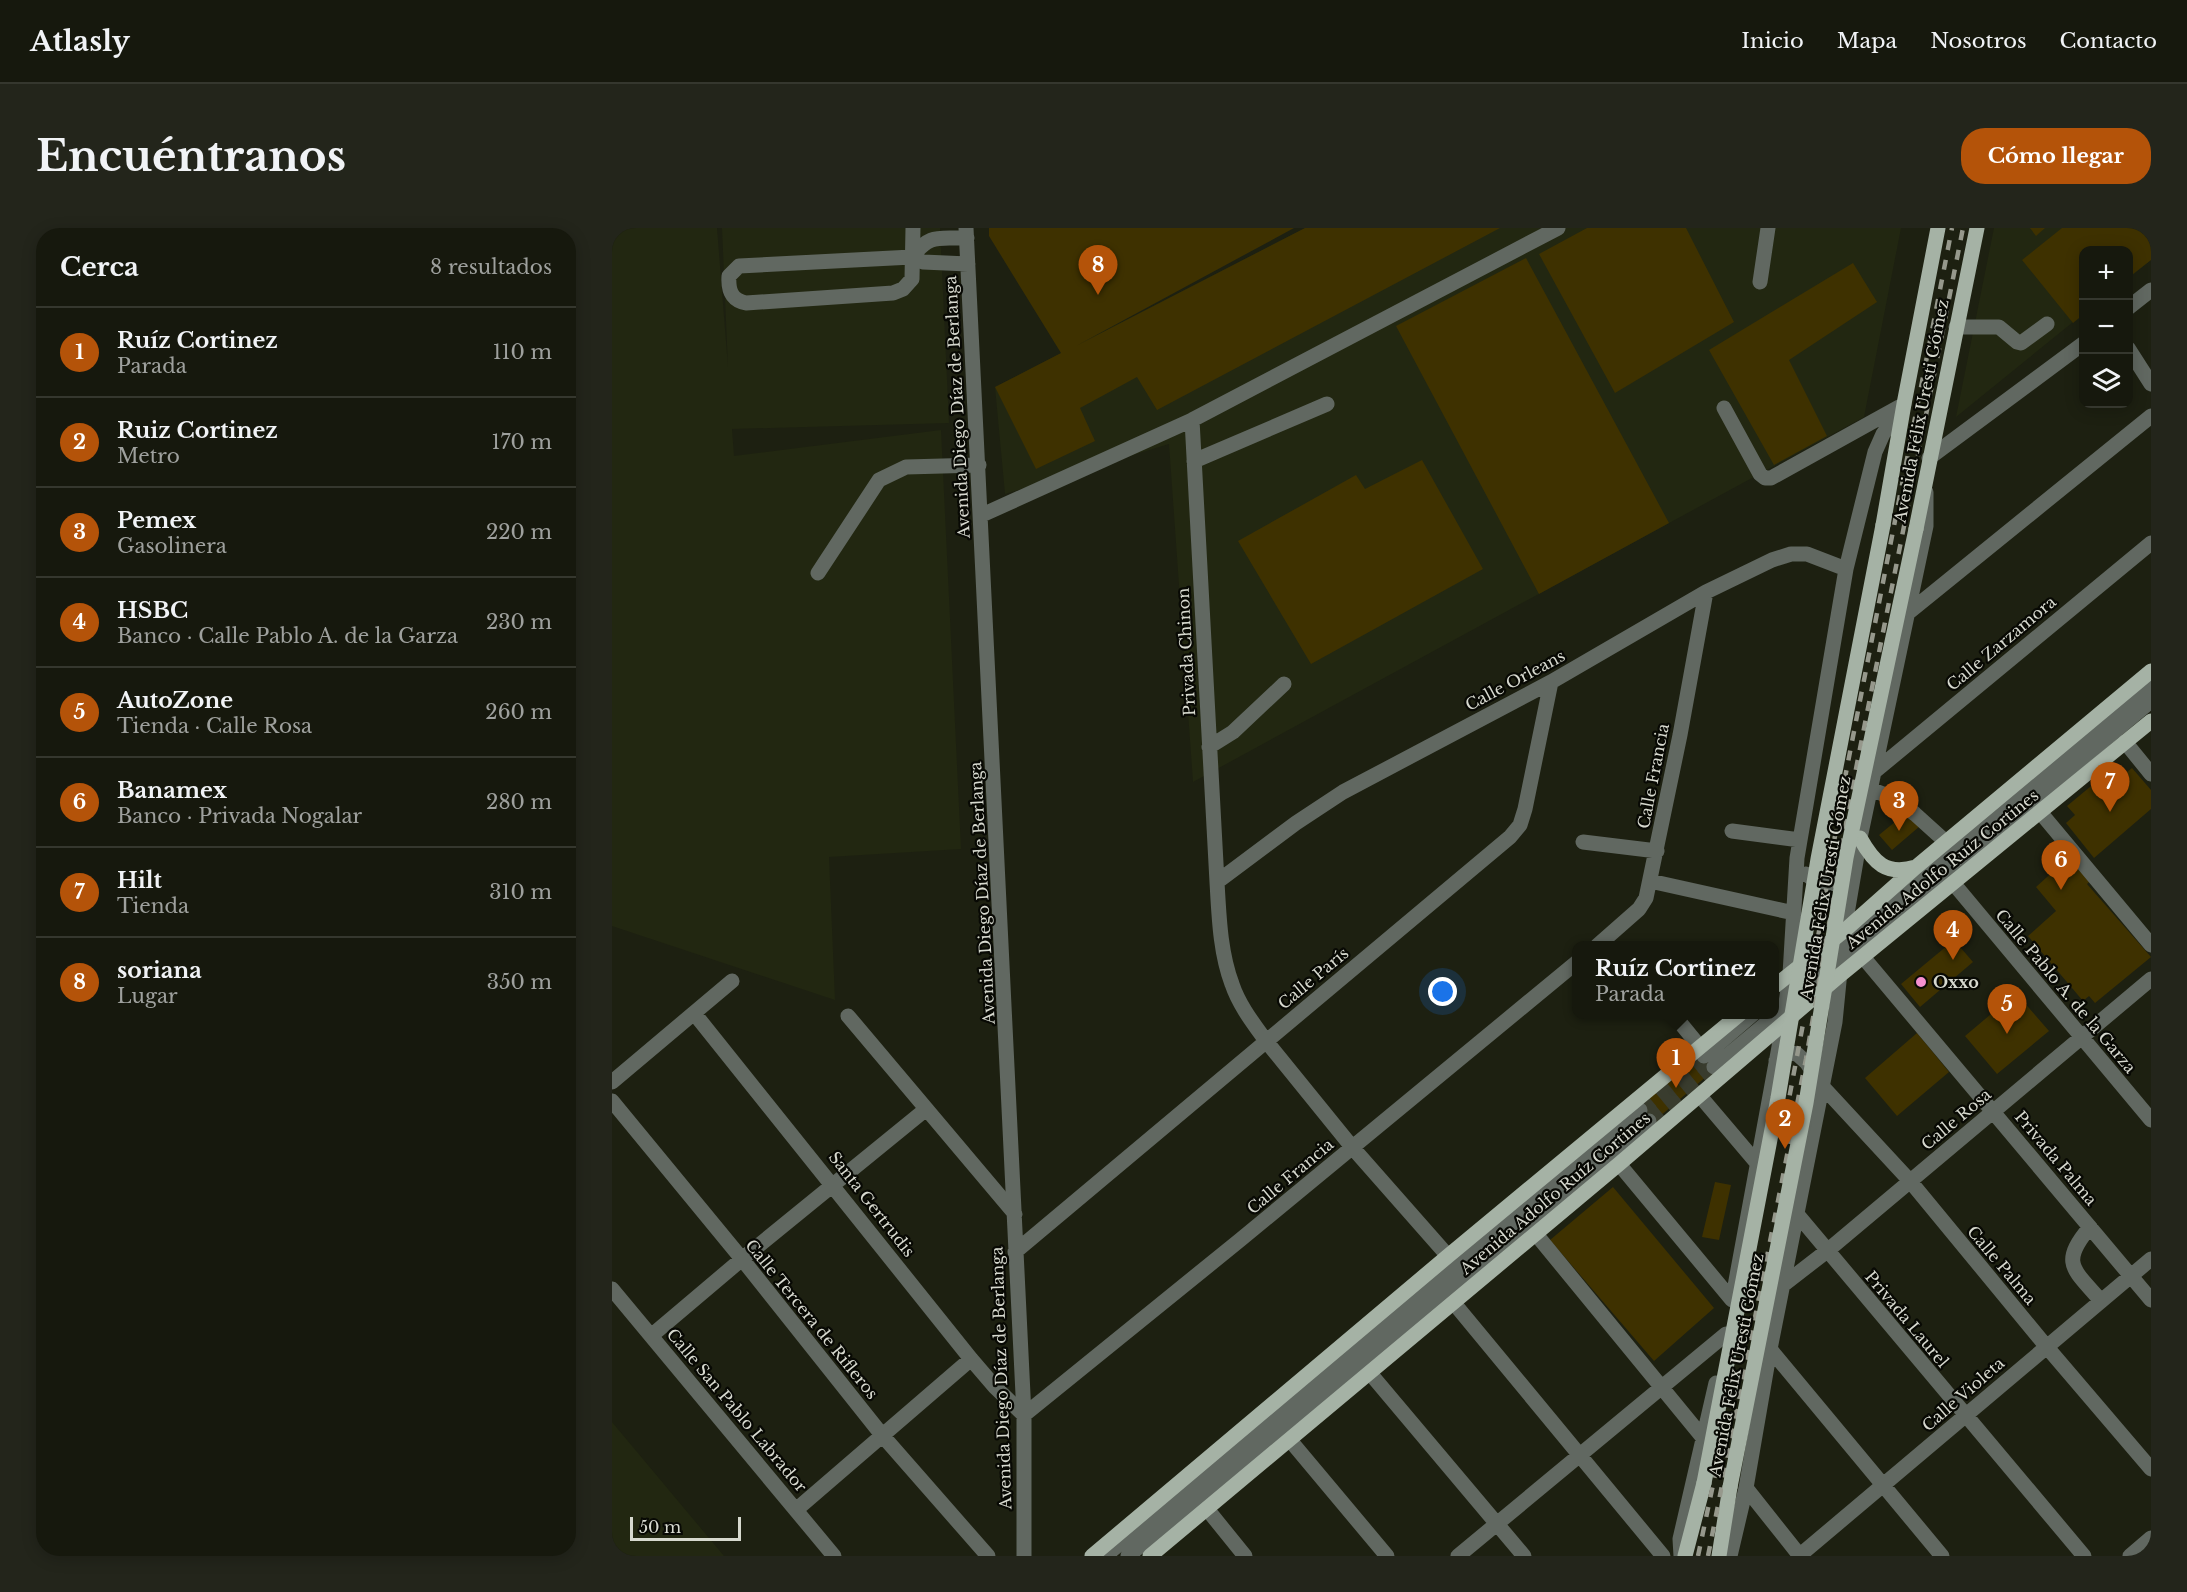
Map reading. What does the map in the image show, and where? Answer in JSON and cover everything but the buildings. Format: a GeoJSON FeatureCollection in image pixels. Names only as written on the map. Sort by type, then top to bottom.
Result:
{"type":"FeatureCollection","features":[{"type":"Feature","properties":{"kind":"main road","name":"Avenida Félix Uresti Gómez"},"geometry":{"type":"LineString","coordinates":[[1683,1556],[1704,1482],[1778,1098],[1818,859],[1938,228]]}},
{"type":"Feature","properties":{"kind":"main road","name":"Avenida Félix Uresti Gómez"},"geometry":{"type":"LineString","coordinates":[[1719,1556],[1738,1487],[1806,1103],[1846,858],[1977,228]]}},
{"type":"Feature","properties":{"kind":"main road","name":"Avenida Adolfo Ruíz Cortines"},"geometry":{"type":"LineString","coordinates":[[1785,982],[1843,936],[1916,867],[2151,670]]}},
{"type":"Feature","properties":{"kind":"main road","name":"Avenida Adolfo Ruíz Cortines"},"geometry":{"type":"LineString","coordinates":[[1150,1556],[1700,1096],[1783,1025],[1840,969],[1863,957],[2151,721]]}},
{"type":"Feature","properties":{"kind":"main road"},"geometry":{"type":"LineString","coordinates":[[1860,838],[1878,864],[1897,871],[1916,867]]}},
{"type":"Feature","properties":{"kind":"main road","name":"Avenida Adolfo Ruíz Cortines"},"geometry":{"type":"LineString","coordinates":[[1092,1556],[1448,1256],[1706,1057],[1736,1019]]}},
{"type":"Feature","properties":{"kind":"street"},"geometry":{"type":"LineString","coordinates":[[913,228],[912,258],[912,279],[903,289],[893,293],[746,303],[738,302],[730,290],[729,276],[739,266],[912,258],[936,263],[968,264]]}},
{"type":"Feature","properties":{"kind":"street"},"geometry":{"type":"LineString","coordinates":[[982,515],[1192,420],[1558,228]]}},
{"type":"Feature","properties":{"kind":"street"},"geometry":{"type":"LineString","coordinates":[[1760,282],[1768,228]]}},
{"type":"Feature","properties":{"kind":"street"},"geometry":{"type":"LineString","coordinates":[[912,258],[930,239],[967,233]]}},
{"type":"Feature","properties":{"kind":"street","name":"Avenida Diego Díaz de Berlanga"},"geometry":{"type":"LineString","coordinates":[[967,233],[1024,1415],[1024,1556]]}},
{"type":"Feature","properties":{"kind":"street"},"geometry":{"type":"LineString","coordinates":[[2133,304],[2151,290]]}},
{"type":"Feature","properties":{"kind":"street"},"geometry":{"type":"LineString","coordinates":[[1956,327],[1999,327],[2021,343],[2047,324]]}},
{"type":"Feature","properties":{"kind":"street"},"geometry":{"type":"LineString","coordinates":[[1929,458],[2079,347]]}},
{"type":"Feature","properties":{"kind":"street"},"geometry":{"type":"LineString","coordinates":[[2132,354],[2151,384]]}},
{"type":"Feature","properties":{"kind":"street"},"geometry":{"type":"LineString","coordinates":[[1194,461],[1327,404]]}},
{"type":"Feature","properties":{"kind":"street"},"geometry":{"type":"LineString","coordinates":[[1724,408],[1760,474],[1765,478],[1771,478],[1904,404]]}},
{"type":"Feature","properties":{"kind":"street"},"geometry":{"type":"LineString","coordinates":[[1683,1556],[1680,1539],[1726,1334],[1783,1025],[1780,1002],[1794,914],[1797,858],[1846,569],[1875,452],[1883,434],[1904,404]]}},
{"type":"Feature","properties":{"kind":"street"},"geometry":{"type":"LineString","coordinates":[[1908,613],[2151,416]]}},
{"type":"Feature","properties":{"kind":"street","name":"Privada Chinon"},"geometry":{"type":"LineString","coordinates":[[1192,420],[1216,882],[1223,947],[1232,986],[1266,1041],[1352,1147],[1448,1256]]}},
{"type":"Feature","properties":{"kind":"street"},"geometry":{"type":"LineString","coordinates":[[818,573],[879,480],[906,468],[979,465]]}},
{"type":"Feature","properties":{"kind":"street"},"geometry":{"type":"LineString","coordinates":[[1730,1556],[1738,1487],[1784,1285],[1835,1022],[1843,936],[1860,838],[1926,526],[1925,477]]}},
{"type":"Feature","properties":{"kind":"street","name":"Calle Zarzamora"},"geometry":{"type":"LineString","coordinates":[[1874,772],[2151,543]]}},
{"type":"Feature","properties":{"kind":"street","name":"Calle Orleans"},"geometry":{"type":"LineString","coordinates":[[1216,882],[1296,823],[1343,792],[1551,682],[1706,592],[1772,560],[1791,554],[1807,554],[1846,569]]}},
{"type":"Feature","properties":{"kind":"street","name":"Calle Francia"},"geometry":{"type":"LineString","coordinates":[[1608,941],[1639,909],[1646,898],[1706,592]]}},
{"type":"Feature","properties":{"kind":"street","name":"Calle París"},"geometry":{"type":"LineString","coordinates":[[1015,1252],[1510,837],[1520,825],[1525,809],[1551,682]]}},
{"type":"Feature","properties":{"kind":"street"},"geometry":{"type":"LineString","coordinates":[[1209,747],[1233,732],[1284,684]]}},
{"type":"Feature","properties":{"kind":"street"},"geometry":{"type":"LineString","coordinates":[[1843,936],[2151,684]]}},
{"type":"Feature","properties":{"kind":"street"},"geometry":{"type":"LineString","coordinates":[[1780,1002],[1840,969],[2151,701]]}},
{"type":"Feature","properties":{"kind":"street"},"geometry":{"type":"LineString","coordinates":[[2125,742],[2151,774]]}},
{"type":"Feature","properties":{"kind":"street"},"geometry":{"type":"LineString","coordinates":[[1870,789],[1896,799],[1946,842]]}},
{"type":"Feature","properties":{"kind":"street"},"geometry":{"type":"LineString","coordinates":[[2040,812],[2151,945]]}},
{"type":"Feature","properties":{"kind":"street"},"geometry":{"type":"LineString","coordinates":[[1732,831],[1800,840]]}},
{"type":"Feature","properties":{"kind":"street"},"geometry":{"type":"LineString","coordinates":[[1582,842],[1657,851]]}},
{"type":"Feature","properties":{"kind":"street"},"geometry":{"type":"LineString","coordinates":[[1797,858],[1807,875],[1816,881],[1836,884],[1854,875]]}},
{"type":"Feature","properties":{"kind":"street"},"geometry":{"type":"LineString","coordinates":[[1650,881],[1794,914]]}},
{"type":"Feature","properties":{"kind":"street","name":"Calle Pablo A. de la Garza"},"geometry":{"type":"LineString","coordinates":[[1954,884],[2151,1120]]}},
{"type":"Feature","properties":{"kind":"street","name":"Privada Palma"},"geometry":{"type":"LineString","coordinates":[[1863,957],[2151,1300]]}},
{"type":"Feature","properties":{"kind":"street","name":"Calle Francia"},"geometry":{"type":"LineString","coordinates":[[1024,1415],[1572,966]]}},
{"type":"Feature","properties":{"kind":"street","name":"Calle Rosa"},"geometry":{"type":"LineString","coordinates":[[1784,1285],[2151,979]]}},
{"type":"Feature","properties":{"kind":"street"},"geometry":{"type":"LineString","coordinates":[[612,1082],[732,981]]}},
{"type":"Feature","properties":{"kind":"street","name":"Santa Gertrudis"},"geometry":{"type":"LineString","coordinates":[[694,1013],[971,1359],[995,1387],[1024,1415]]}},
{"type":"Feature","properties":{"kind":"street"},"geometry":{"type":"LineString","coordinates":[[848,1016],[1015,1215]]}},
{"type":"Feature","properties":{"kind":"street"},"geometry":{"type":"LineString","coordinates":[[1676,1019],[1706,1057]]}},
{"type":"Feature","properties":{"kind":"street"},"geometry":{"type":"LineString","coordinates":[[1706,1057],[1748,1019]]}},
{"type":"Feature","properties":{"kind":"street"},"geometry":{"type":"LineString","coordinates":[[1706,1057],[1757,1019]]}},
{"type":"Feature","properties":{"kind":"street","name":"Calle Palma"},"geometry":{"type":"LineString","coordinates":[[1775,1063],[1784,1054],[1797,1054],[1811,1068],[1822,1087],[1910,1181],[2151,1469]]}},
{"type":"Feature","properties":{"kind":"street"},"geometry":{"type":"LineString","coordinates":[[1700,1096],[1756,1162]]}},
{"type":"Feature","properties":{"kind":"street","name":"Calle Tercera de Rifleros"},"geometry":{"type":"LineString","coordinates":[[612,1101],[882,1435],[988,1556]]}},
{"type":"Feature","properties":{"kind":"street"},"geometry":{"type":"LineString","coordinates":[[651,1336],[925,1110]]}},
{"type":"Feature","properties":{"kind":"street"},"geometry":{"type":"LineString","coordinates":[[1106,1556],[1644,1116],[1128,1556]]}},
{"type":"Feature","properties":{"kind":"street"},"geometry":{"type":"LineString","coordinates":[[1618,1164],[1732,1300]]}},
{"type":"Feature","properties":{"kind":"street","name":"Privada Laurel"},"geometry":{"type":"LineString","coordinates":[[1797,1214],[2084,1556]]}},
{"type":"Feature","properties":{"kind":"street"},"geometry":{"type":"LineString","coordinates":[[2090,1227],[2078,1241],[2072,1257],[2075,1270],[2101,1301]]}},
{"type":"Feature","properties":{"kind":"street"},"geometry":{"type":"LineString","coordinates":[[1535,1233],[1704,1439]]}},
{"type":"Feature","properties":{"kind":"street","name":"Calle Violeta"},"geometry":{"type":"LineString","coordinates":[[1799,1556],[2151,1260]]}},
{"type":"Feature","properties":{"kind":"street","name":"Calle San Pablo Labrador"},"geometry":{"type":"LineString","coordinates":[[612,1288],[834,1556]]}},
{"type":"Feature","properties":{"kind":"street"},"geometry":{"type":"LineString","coordinates":[[1453,1302],[1663,1556]]}},
{"type":"Feature","properties":{"kind":"street"},"geometry":{"type":"LineString","coordinates":[[1458,1556],[1726,1334]]}},
{"type":"Feature","properties":{"kind":"street"},"geometry":{"type":"LineString","coordinates":[[1770,1349],[1942,1556]]}},
{"type":"Feature","properties":{"kind":"street"},"geometry":{"type":"LineString","coordinates":[[796,1509],[971,1359]]}},
{"type":"Feature","properties":{"kind":"street"},"geometry":{"type":"LineString","coordinates":[[1369,1372],[1524,1556]]}},
{"type":"Feature","properties":{"kind":"street"},"geometry":{"type":"LineString","coordinates":[[1289,1439],[1387,1556]]}},
{"type":"Feature","properties":{"kind":"street"},"geometry":{"type":"LineString","coordinates":[[1738,1487],[1799,1556]]}},
{"type":"Feature","properties":{"kind":"street"},"geometry":{"type":"LineString","coordinates":[[1207,1509],[1245,1556]]}},
{"type":"Feature","properties":{"kind":"street"},"geometry":{"type":"LineString","coordinates":[[2130,1556],[2151,1538]]}},
{"type":"Feature","properties":{"kind":"shaded area"},"geometry":{"type":"Polygon","coordinates":[[[612,228],[717,228],[728,367],[722,228],[940,228],[949,423],[732,429],[734,456],[941,430],[961,849],[829,857],[835,1000],[612,926],[612,228]]]}},
{"type":"Feature","properties":{"kind":"shaded area"},"geometry":{"type":"Polygon","coordinates":[[[1305,228],[1901,228],[1864,417],[1193,782],[1169,444],[1005,494],[995,387],[1305,228]]]}},
{"type":"Feature","properties":{"kind":"shaded area"},"geometry":{"type":"Polygon","coordinates":[[[1994,228],[2151,228],[2151,260],[2133,275],[2133,246],[2079,246],[2079,317],[1956,417],[1994,228]]]}},
{"type":"Feature","properties":{"kind":"shaded area"},"geometry":{"type":"Polygon","coordinates":[[[612,1422],[724,1556],[612,1556],[612,1422]]]}},
{"type":"Feature","properties":{"kind":"tunnel"},"geometry":{"type":"LineString","coordinates":[[1640,1110],[1704,1056]]}},
{"type":"Feature","properties":{"kind":"tunnel"},"geometry":{"type":"LineString","coordinates":[[1649,1121],[1714,1067]]}},
{"type":"Feature","properties":{"kind":"railway"},"geometry":{"type":"LineString","coordinates":[[1808,997],[1843,788],[1952,228]]}},
{"type":"Feature","properties":{"kind":"railway"},"geometry":{"type":"LineString","coordinates":[[1708,1556],[1806,1059],[1852,789],[1963,228]]}},
{"type":"Feature","properties":{"kind":"railway"},"geometry":{"type":"LineString","coordinates":[[1786,1115],[1803,1024]]}},
{"type":"Feature","properties":{"kind":"railway"},"geometry":{"type":"LineString","coordinates":[[1698,1556],[1722,1442]]}},
{"type":"Feature","properties":{"kind":"place","name":"soriana"},"geometry":{"type":"Point","coordinates":[1098,295]}},
{"type":"Feature","properties":{"kind":"place","name":"Hilt"},"geometry":{"type":"Point","coordinates":[2110,812]}},
{"type":"Feature","properties":{"kind":"place","name":"Pemex"},"geometry":{"type":"Point","coordinates":[1899,831]}},
{"type":"Feature","properties":{"kind":"place","name":"Banamex"},"geometry":{"type":"Point","coordinates":[2061,890]}},
{"type":"Feature","properties":{"kind":"place","name":"HSBC"},"geometry":{"type":"Point","coordinates":[1953,960]}},
{"type":"Feature","properties":{"kind":"place","name":"Oxxo"},"geometry":{"type":"Point","coordinates":[1921,982]}},
{"type":"Feature","properties":{"kind":"place","name":"AutoZone"},"geometry":{"type":"Point","coordinates":[2007,1034]}},
{"type":"Feature","properties":{"kind":"place","name":"Ruíz Cortinez"},"geometry":{"type":"Point","coordinates":[1676,1088]}},
{"type":"Feature","properties":{"kind":"place","name":"Ruiz Cortinez"},"geometry":{"type":"Point","coordinates":[1785,1149]}}]}
